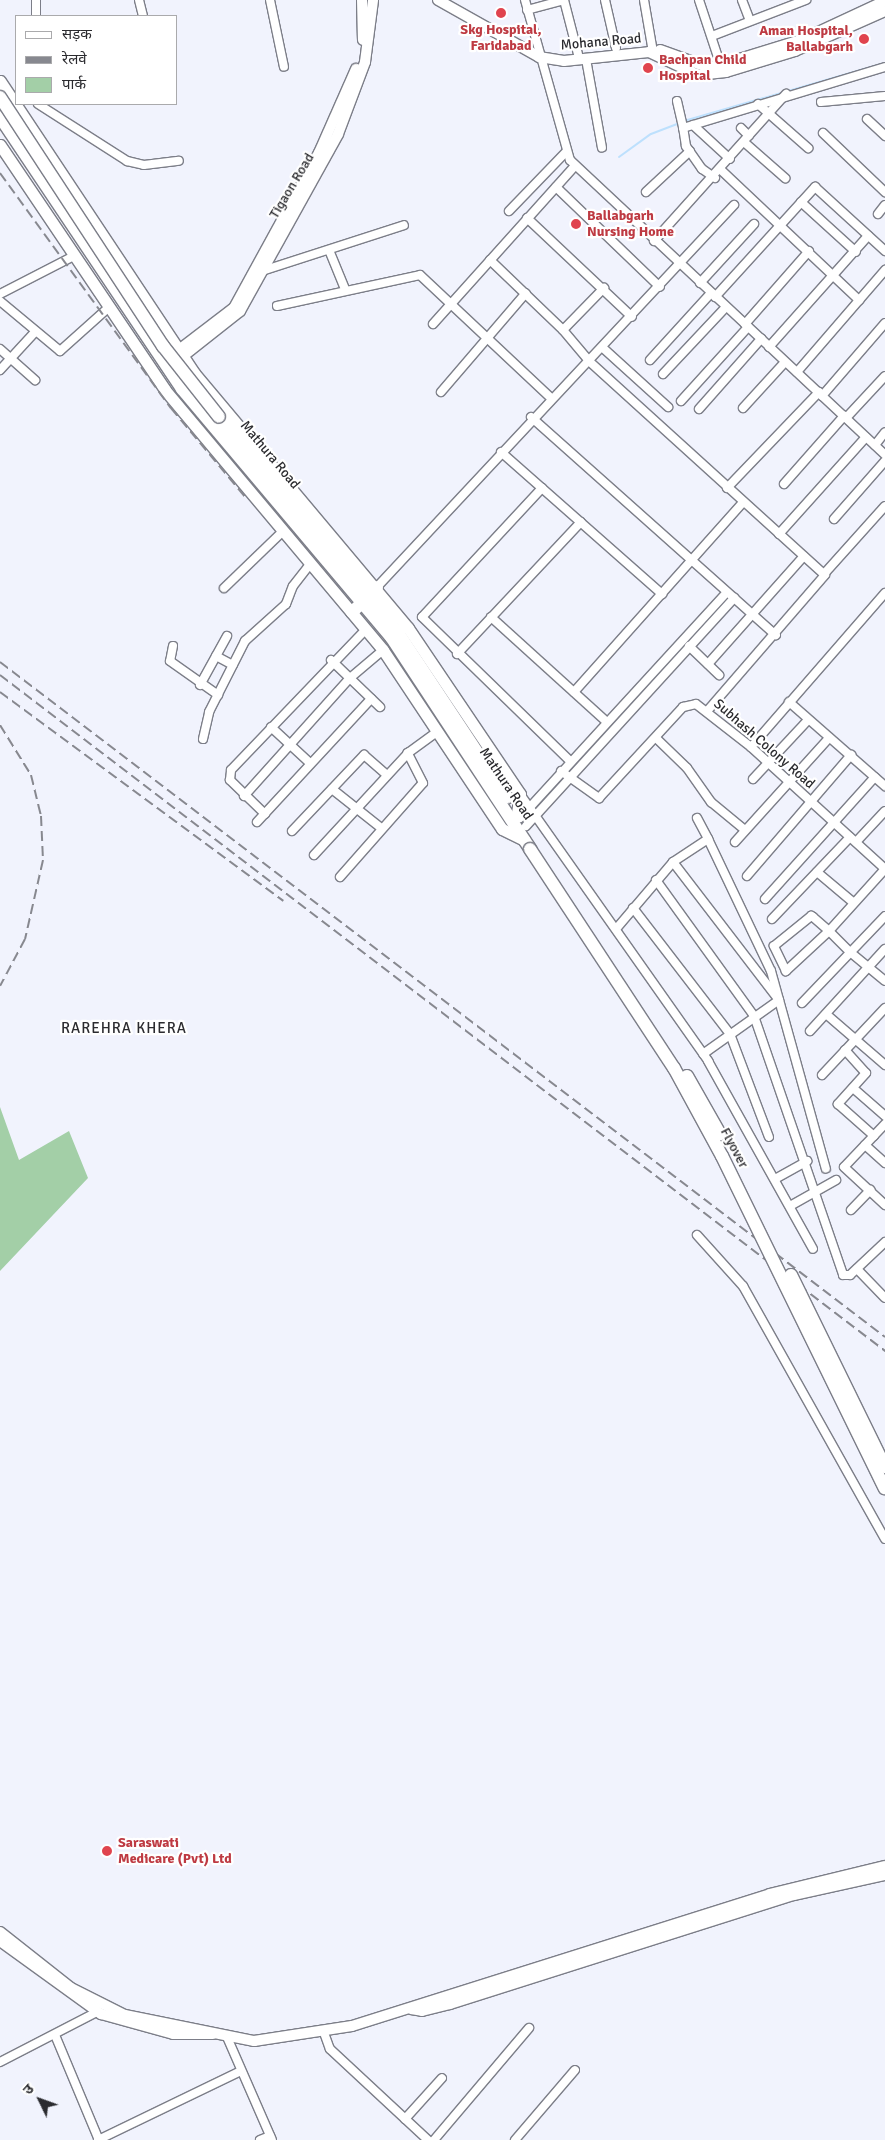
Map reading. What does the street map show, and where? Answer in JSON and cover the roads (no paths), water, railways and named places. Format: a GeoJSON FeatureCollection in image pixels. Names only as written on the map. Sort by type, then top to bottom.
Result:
{"type":"FeatureCollection","features":[{"type":"Feature","properties":{"kind":"highway","name":"Mathura Road"},"geometry":{"type":"LineString","coordinates":[[0,97],[216,422]]}},
{"type":"Feature","properties":{"kind":"highway","name":"Mathura Road"},"geometry":{"type":"LineString","coordinates":[[0,117],[155,351],[367,601],[414,646],[521,819]]}},
{"type":"Feature","properties":{"kind":"highway"},"geometry":{"type":"LineString","coordinates":[[352,612],[367,601],[376,587]]}},
{"type":"Feature","properties":{"kind":"highway","name":"Mathura Road"},"geometry":{"type":"LineString","coordinates":[[367,601],[531,845]]}},
{"type":"Feature","properties":{"kind":"highway","name":"Flyover"},"geometry":{"type":"LineString","coordinates":[[521,819],[531,845],[674,1068],[722,1156],[885,1488]]}},
{"type":"Feature","properties":{"kind":"highway","name":"Flyover"},"geometry":{"type":"LineString","coordinates":[[531,845],[699,1095],[885,1467]]}},
{"type":"Feature","properties":{"kind":"main road"},"geometry":{"type":"LineString","coordinates":[[0,80],[15,102]]}},
{"type":"Feature","properties":{"kind":"main road"},"geometry":{"type":"LineString","coordinates":[[17,105],[181,353],[408,628],[414,646],[520,794],[521,819]]}},
{"type":"Feature","properties":{"kind":"main road"},"geometry":{"type":"LineString","coordinates":[[0,145],[165,390],[383,650],[502,829],[531,845]]}},
{"type":"Feature","properties":{"kind":"street"},"geometry":{"type":"LineString","coordinates":[[36,0],[36,15]]}},
{"type":"Feature","properties":{"kind":"street"},"geometry":{"type":"LineString","coordinates":[[139,0],[143,15]]}},
{"type":"Feature","properties":{"kind":"street"},"geometry":{"type":"LineString","coordinates":[[270,0],[284,67]]}},
{"type":"Feature","properties":{"kind":"street","name":"Tigaon Road"},"geometry":{"type":"LineString","coordinates":[[181,353],[233,310],[323,155],[360,58],[362,0]]}},
{"type":"Feature","properties":{"kind":"street","name":"Tigaon Road"},"geometry":{"type":"LineString","coordinates":[[181,353],[233,319],[262,271],[323,155],[365,62],[373,0]]}},
{"type":"Feature","properties":{"kind":"street","name":"Mohana Road"},"geometry":{"type":"LineString","coordinates":[[438,0],[537,53],[582,56],[652,49],[698,75],[717,74],[814,44],[885,11]]}},
{"type":"Feature","properties":{"kind":"street","name":"Mohana Road"},"geometry":{"type":"LineString","coordinates":[[453,0],[537,53]]}},
{"type":"Feature","properties":{"kind":"street"},"geometry":{"type":"LineString","coordinates":[[525,0],[537,53],[566,152],[575,166],[885,455]]}},
{"type":"Feature","properties":{"kind":"street"},"geometry":{"type":"LineString","coordinates":[[527,10],[564,0],[582,56],[602,148]]}},
{"type":"Feature","properties":{"kind":"street"},"geometry":{"type":"LineString","coordinates":[[605,0],[616,48]]}},
{"type":"Feature","properties":{"kind":"street"},"geometry":{"type":"LineString","coordinates":[[644,0],[652,49]]}},
{"type":"Feature","properties":{"kind":"street"},"geometry":{"type":"LineString","coordinates":[[698,0],[721,66]]}},
{"type":"Feature","properties":{"kind":"street"},"geometry":{"type":"LineString","coordinates":[[742,0],[750,21]]}},
{"type":"Feature","properties":{"kind":"street"},"geometry":{"type":"LineString","coordinates":[[775,0],[778,8]]}},
{"type":"Feature","properties":{"kind":"street"},"geometry":{"type":"LineString","coordinates":[[712,36],[778,8],[806,0]]}},
{"type":"Feature","properties":{"kind":"street","name":"Mohana Road"},"geometry":{"type":"LineString","coordinates":[[582,56],[616,48],[652,49],[703,68],[721,66],[801,40],[885,1]]}},
{"type":"Feature","properties":{"kind":"street"},"geometry":{"type":"LineString","coordinates":[[683,128],[787,94],[885,67]]}},
{"type":"Feature","properties":{"kind":"street"},"geometry":{"type":"LineString","coordinates":[[654,241],[715,178],[787,94]]}},
{"type":"Feature","properties":{"kind":"street"},"geometry":{"type":"LineString","coordinates":[[821,102],[885,96]]}},
{"type":"Feature","properties":{"kind":"street"},"geometry":{"type":"LineString","coordinates":[[677,101],[690,151],[715,178]]}},
{"type":"Feature","properties":{"kind":"street"},"geometry":{"type":"LineString","coordinates":[[0,110],[15,103]]}},
{"type":"Feature","properties":{"kind":"street"},"geometry":{"type":"LineString","coordinates":[[758,104],[808,148]]}},
{"type":"Feature","properties":{"kind":"street"},"geometry":{"type":"LineString","coordinates":[[40,105],[127,161],[144,165],[179,161]]}},
{"type":"Feature","properties":{"kind":"street"},"geometry":{"type":"LineString","coordinates":[[867,119],[885,136]]}},
{"type":"Feature","properties":{"kind":"street"},"geometry":{"type":"LineString","coordinates":[[693,125],[730,159]]}},
{"type":"Feature","properties":{"kind":"street"},"geometry":{"type":"LineString","coordinates":[[740,128],[747,139],[784,178]]}},
{"type":"Feature","properties":{"kind":"street"},"geometry":{"type":"LineString","coordinates":[[823,132],[885,192]]}},
{"type":"Feature","properties":{"kind":"street"},"geometry":{"type":"LineString","coordinates":[[646,192],[690,151]]}},
{"type":"Feature","properties":{"kind":"street"},"geometry":{"type":"LineString","coordinates":[[509,211],[566,152]]}},
{"type":"Feature","properties":{"kind":"street"},"geometry":{"type":"LineString","coordinates":[[433,324],[575,166]]}},
{"type":"Feature","properties":{"kind":"street"},"geometry":{"type":"LineString","coordinates":[[721,170],[835,275],[859,300]]}},
{"type":"Feature","properties":{"kind":"street"},"geometry":{"type":"LineString","coordinates":[[556,187],[660,287]]}},
{"type":"Feature","properties":{"kind":"street"},"geometry":{"type":"LineString","coordinates":[[650,360],[816,187],[885,251]]}},
{"type":"Feature","properties":{"kind":"street"},"geometry":{"type":"LineString","coordinates":[[801,202],[856,252]]}},
{"type":"Feature","properties":{"kind":"street"},"geometry":{"type":"LineString","coordinates":[[376,587],[531,417],[590,362],[734,205]]}},
{"type":"Feature","properties":{"kind":"street"},"geometry":{"type":"LineString","coordinates":[[878,214],[885,205]]}},
{"type":"Feature","properties":{"kind":"street"},"geometry":{"type":"LineString","coordinates":[[527,218],[604,288],[632,317]]}},
{"type":"Feature","properties":{"kind":"street"},"geometry":{"type":"LineString","coordinates":[[700,283],[754,224]]}},
{"type":"Feature","properties":{"kind":"street"},"geometry":{"type":"LineString","coordinates":[[262,271],[404,225]]}},
{"type":"Feature","properties":{"kind":"street"},"geometry":{"type":"LineString","coordinates":[[769,347],[856,252],[868,236]]}},
{"type":"Feature","properties":{"kind":"street"},"geometry":{"type":"LineString","coordinates":[[329,250],[345,289]]}},
{"type":"Feature","properties":{"kind":"street"},"geometry":{"type":"LineString","coordinates":[[681,401],[809,251]]}},
{"type":"Feature","properties":{"kind":"street"},"geometry":{"type":"LineString","coordinates":[[0,294],[74,256]]}},
{"type":"Feature","properties":{"kind":"street"},"geometry":{"type":"LineString","coordinates":[[490,260],[563,330],[590,362],[824,574]]}},
{"type":"Feature","properties":{"kind":"street"},"geometry":{"type":"LineString","coordinates":[[797,372],[885,270]]}},
{"type":"Feature","properties":{"kind":"street"},"geometry":{"type":"LineString","coordinates":[[277,306],[345,289],[420,275],[488,336],[551,398]]}},
{"type":"Feature","properties":{"kind":"street"},"geometry":{"type":"LineString","coordinates":[[563,330],[604,288]]}},
{"type":"Feature","properties":{"kind":"street"},"geometry":{"type":"LineString","coordinates":[[441,392],[526,294]]}},
{"type":"Feature","properties":{"kind":"street"},"geometry":{"type":"LineString","coordinates":[[0,301],[34,333],[60,352],[109,307]]}},
{"type":"Feature","properties":{"kind":"street"},"geometry":{"type":"LineString","coordinates":[[663,374],[726,307]]}},
{"type":"Feature","properties":{"kind":"street"},"geometry":{"type":"LineString","coordinates":[[727,488],[820,394],[885,323]]}},
{"type":"Feature","properties":{"kind":"street"},"geometry":{"type":"LineString","coordinates":[[878,331],[885,338]]}},
{"type":"Feature","properties":{"kind":"street"},"geometry":{"type":"LineString","coordinates":[[0,370],[34,333]]}},
{"type":"Feature","properties":{"kind":"street"},"geometry":{"type":"LineString","coordinates":[[698,409],[761,339]]}},
{"type":"Feature","properties":{"kind":"street"},"geometry":{"type":"LineString","coordinates":[[603,348],[668,407]]}},
{"type":"Feature","properties":{"kind":"street"},"geometry":{"type":"LineString","coordinates":[[0,349],[35,380]]}},
{"type":"Feature","properties":{"kind":"street"},"geometry":{"type":"LineString","coordinates":[[743,408],[785,362]]}},
{"type":"Feature","properties":{"kind":"street"},"geometry":{"type":"LineString","coordinates":[[784,484],[885,376]]}},
{"type":"Feature","properties":{"kind":"street"},"geometry":{"type":"LineString","coordinates":[[531,417],[776,635]]}},
{"type":"Feature","properties":{"kind":"street"},"geometry":{"type":"LineString","coordinates":[[874,445],[885,432]]}},
{"type":"Feature","properties":{"kind":"street"},"geometry":{"type":"LineString","coordinates":[[779,534],[866,437]]}},
{"type":"Feature","properties":{"kind":"street"},"geometry":{"type":"LineString","coordinates":[[501,452],[662,594]]}},
{"type":"Feature","properties":{"kind":"street"},"geometry":{"type":"LineString","coordinates":[[834,519],[885,461]]}},
{"type":"Feature","properties":{"kind":"street"},"geometry":{"type":"LineString","coordinates":[[408,628],[422,617],[542,488]]}},
{"type":"Feature","properties":{"kind":"street"},"geometry":{"type":"LineString","coordinates":[[574,692],[743,502]]}},
{"type":"Feature","properties":{"kind":"street"},"geometry":{"type":"LineString","coordinates":[[708,710],[776,635],[824,574],[885,506]]}},
{"type":"Feature","properties":{"kind":"street"},"geometry":{"type":"LineString","coordinates":[[457,654],[581,522]]}},
{"type":"Feature","properties":{"kind":"street"},"geometry":{"type":"LineString","coordinates":[[224,588],[283,530]]}},
{"type":"Feature","properties":{"kind":"street"},"geometry":{"type":"LineString","coordinates":[[708,664],[804,556]]}},
{"type":"Feature","properties":{"kind":"street"},"geometry":{"type":"LineString","coordinates":[[203,739],[218,694],[245,641],[286,604],[292,586],[311,564]]}},
{"type":"Feature","properties":{"kind":"street"},"geometry":{"type":"LineString","coordinates":[[521,819],[570,761],[727,592]]}},
{"type":"Feature","properties":{"kind":"street"},"geometry":{"type":"LineString","coordinates":[[751,746],[885,593]]}},
{"type":"Feature","properties":{"kind":"street"},"geometry":{"type":"LineString","coordinates":[[521,819],[535,815],[734,598]]}},
{"type":"Feature","properties":{"kind":"street"},"geometry":{"type":"LineString","coordinates":[[422,617],[457,654],[570,761]]}},
{"type":"Feature","properties":{"kind":"street"},"geometry":{"type":"LineString","coordinates":[[491,617],[607,722]]}},
{"type":"Feature","properties":{"kind":"street"},"geometry":{"type":"LineString","coordinates":[[265,814],[244,796],[230,780],[229,772],[331,660],[366,629]]}},
{"type":"Feature","properties":{"kind":"street"},"geometry":{"type":"LineString","coordinates":[[200,685],[227,636]]}},
{"type":"Feature","properties":{"kind":"street"},"geometry":{"type":"LineString","coordinates":[[173,646],[170,661],[200,685],[218,694]]}},
{"type":"Feature","properties":{"kind":"street"},"geometry":{"type":"LineString","coordinates":[[689,646],[719,675]]}},
{"type":"Feature","properties":{"kind":"street"},"geometry":{"type":"LineString","coordinates":[[244,796],[350,678],[383,650]]}},
{"type":"Feature","properties":{"kind":"street"},"geometry":{"type":"LineString","coordinates":[[216,656],[234,665]]}},
{"type":"Feature","properties":{"kind":"street"},"geometry":{"type":"LineString","coordinates":[[331,660],[380,707]]}},
{"type":"Feature","properties":{"kind":"street"},"geometry":{"type":"LineString","coordinates":[[257,822],[371,699]]}},
{"type":"Feature","properties":{"kind":"street"},"geometry":{"type":"LineString","coordinates":[[789,702],[885,786]]}},
{"type":"Feature","properties":{"kind":"street","name":"Subhash Colony Road"},"geometry":{"type":"LineString","coordinates":[[561,771],[599,798],[656,738],[683,706],[696,704],[708,710],[751,746],[883,867]]}},
{"type":"Feature","properties":{"kind":"street"},"geometry":{"type":"LineString","coordinates":[[753,779],[808,720]]}},
{"type":"Feature","properties":{"kind":"street"},"geometry":{"type":"LineString","coordinates":[[271,727],[310,763]]}},
{"type":"Feature","properties":{"kind":"street"},"geometry":{"type":"LineString","coordinates":[[314,855],[408,753],[437,732]]}},
{"type":"Feature","properties":{"kind":"street"},"geometry":{"type":"LineString","coordinates":[[656,738],[687,768],[712,802],[745,830]]}},
{"type":"Feature","properties":{"kind":"street"},"geometry":{"type":"LineString","coordinates":[[735,842],[829,738]]}},
{"type":"Feature","properties":{"kind":"street"},"geometry":{"type":"LineString","coordinates":[[340,877],[381,828],[423,783],[408,753]]}},
{"type":"Feature","properties":{"kind":"street"},"geometry":{"type":"LineString","coordinates":[[292,832],[364,755],[387,775]]}},
{"type":"Feature","properties":{"kind":"street"},"geometry":{"type":"LineString","coordinates":[[747,876],[812,803],[851,755]]}},
{"type":"Feature","properties":{"kind":"street"},"geometry":{"type":"LineString","coordinates":[[765,899],[875,777]]}},
{"type":"Feature","properties":{"kind":"street"},"geometry":{"type":"LineString","coordinates":[[332,789],[381,828]]}},
{"type":"Feature","properties":{"kind":"street"},"geometry":{"type":"LineString","coordinates":[[520,794],[703,1054],[813,1249]]}},
{"type":"Feature","properties":{"kind":"street"},"geometry":{"type":"LineString","coordinates":[[772,919],[817,872],[885,811]]}},
{"type":"Feature","properties":{"kind":"street"},"geometry":{"type":"LineString","coordinates":[[697,818],[771,971],[826,1169]]}},
{"type":"Feature","properties":{"kind":"street"},"geometry":{"type":"LineString","coordinates":[[616,929],[673,862],[708,839]]}},
{"type":"Feature","properties":{"kind":"street"},"geometry":{"type":"LineString","coordinates":[[885,857],[883,867],[854,903],[829,931],[786,971],[774,946],[809,917],[829,931],[850,952],[885,981]]}},
{"type":"Feature","properties":{"kind":"street"},"geometry":{"type":"LineString","coordinates":[[673,862],[780,1000]]}},
{"type":"Feature","properties":{"kind":"street"},"geometry":{"type":"LineString","coordinates":[[817,872],[854,903]]}},
{"type":"Feature","properties":{"kind":"street"},"geometry":{"type":"LineString","coordinates":[[656,880],[754,1016],[806,1161],[840,1271],[847,1276],[884,1245]]}},
{"type":"Feature","properties":{"kind":"street"},"geometry":{"type":"LineString","coordinates":[[633,908],[730,1034],[769,1137]]}},
{"type":"Feature","properties":{"kind":"street"},"geometry":{"type":"LineString","coordinates":[[802,1003],[885,916]]}},
{"type":"Feature","properties":{"kind":"street"},"geometry":{"type":"LineString","coordinates":[[810,1031],[885,949]]}},
{"type":"Feature","properties":{"kind":"street"},"geometry":{"type":"LineString","coordinates":[[703,1054],[754,1016],[780,1000]]}},
{"type":"Feature","properties":{"kind":"street"},"geometry":{"type":"LineString","coordinates":[[822,1074],[885,1008]]}},
{"type":"Feature","properties":{"kind":"street"},"geometry":{"type":"LineString","coordinates":[[826,1014],[885,1065]]}},
{"type":"Feature","properties":{"kind":"street"},"geometry":{"type":"LineString","coordinates":[[845,1050],[866,1072],[839,1106],[874,1136]]}},
{"type":"Feature","properties":{"kind":"street"},"geometry":{"type":"LineString","coordinates":[[878,1059],[885,1051]]}},
{"type":"Feature","properties":{"kind":"street"},"geometry":{"type":"LineString","coordinates":[[853,1088],[885,1116]]}},
{"type":"Feature","properties":{"kind":"street"},"geometry":{"type":"LineString","coordinates":[[885,1124],[844,1167],[885,1206]]}},
{"type":"Feature","properties":{"kind":"street"},"geometry":{"type":"LineString","coordinates":[[865,1145],[885,1163]]}},
{"type":"Feature","properties":{"kind":"street"},"geometry":{"type":"LineString","coordinates":[[774,1179],[806,1161]]}},
{"type":"Feature","properties":{"kind":"street"},"geometry":{"type":"LineString","coordinates":[[790,1206],[836,1180]]}},
{"type":"Feature","properties":{"kind":"street"},"geometry":{"type":"LineString","coordinates":[[851,1210],[870,1190]]}},
{"type":"Feature","properties":{"kind":"street"},"geometry":{"type":"LineString","coordinates":[[697,1235],[743,1286],[885,1539]]}},
{"type":"Feature","properties":{"kind":"street"},"geometry":{"type":"LineString","coordinates":[[857,1269],[885,1298]]}},
{"type":"Feature","properties":{"kind":"street"},"geometry":{"type":"LineString","coordinates":[[0,1932],[71,1988],[125,2015],[254,2041],[323,2030],[411,2009],[770,1894],[885,1866]]}},
{"type":"Feature","properties":{"kind":"street"},"geometry":{"type":"LineString","coordinates":[[411,2009],[450,2004],[794,1895],[885,1875]]}},
{"type":"Feature","properties":{"kind":"street"},"geometry":{"type":"LineString","coordinates":[[0,1941],[96,2012],[151,2030],[199,2037],[213,2034]]}},
{"type":"Feature","properties":{"kind":"street"},"geometry":{"type":"LineString","coordinates":[[0,2062],[96,2012]]}},
{"type":"Feature","properties":{"kind":"street"},"geometry":{"type":"LineString","coordinates":[[434,2140],[529,2028]]}},
{"type":"Feature","properties":{"kind":"street"},"geometry":{"type":"LineString","coordinates":[[323,2030],[330,2048],[428,2140]]}},
{"type":"Feature","properties":{"kind":"street"},"geometry":{"type":"LineString","coordinates":[[55,2035],[99,2140],[242,2071]]}},
{"type":"Feature","properties":{"kind":"street"},"geometry":{"type":"LineString","coordinates":[[227,2036],[271,2138],[260,2140]]}},
{"type":"Feature","properties":{"kind":"street"},"geometry":{"type":"LineString","coordinates":[[515,2140],[575,2070]]}},
{"type":"Feature","properties":{"kind":"street"},"geometry":{"type":"LineString","coordinates":[[405,2119],[442,2078]]}},
{"type":"Feature","properties":{"kind":"waterway"},"geometry":{"type":"LineString","coordinates":[[684,121],[885,63]]}},
{"type":"Feature","properties":{"kind":"waterway"},"geometry":{"type":"LineString","coordinates":[[619,157],[651,134],[679,123]]}},
{"type":"Feature","properties":{"kind":"railway"},"geometry":{"type":"LineString","coordinates":[[0,173],[171,408],[246,498]]}},
{"type":"Feature","properties":{"kind":"railway"},"geometry":{"type":"LineString","coordinates":[[0,662],[885,1337]]}},
{"type":"Feature","properties":{"kind":"railway"},"geometry":{"type":"LineString","coordinates":[[0,675],[885,1351]]}},
{"type":"Feature","properties":{"kind":"railway"},"geometry":{"type":"LineString","coordinates":[[0,692],[283,901]]}},
{"type":"Feature","properties":{"kind":"railway"},"geometry":{"type":"LineString","coordinates":[[0,725],[31,775],[41,816],[43,860],[25,939],[0,986]]}},
{"type":"Feature","properties":{"kind":"place","name":"Skg Hospital, Faridabad"},"geometry":{"type":"Point","coordinates":[501,13]}},
{"type":"Feature","properties":{"kind":"place","name":"Aman Hospital, Ballabgarh"},"geometry":{"type":"Point","coordinates":[864,39]}},
{"type":"Feature","properties":{"kind":"place","name":"Bachpan Child Hospital"},"geometry":{"type":"Point","coordinates":[648,68]}},
{"type":"Feature","properties":{"kind":"place","name":"Ballabgarh Nursing Home"},"geometry":{"type":"Point","coordinates":[576,224]}},
{"type":"Feature","properties":{"kind":"place","name":"Saraswati Medicare (Pvt) Ltd"},"geometry":{"type":"Point","coordinates":[107,1851]}},
{"type":"Feature","properties":{"kind":"district","name":"RAREHRA KHERA"},"geometry":{"type":"Point","coordinates":[124,1029]}}]}
